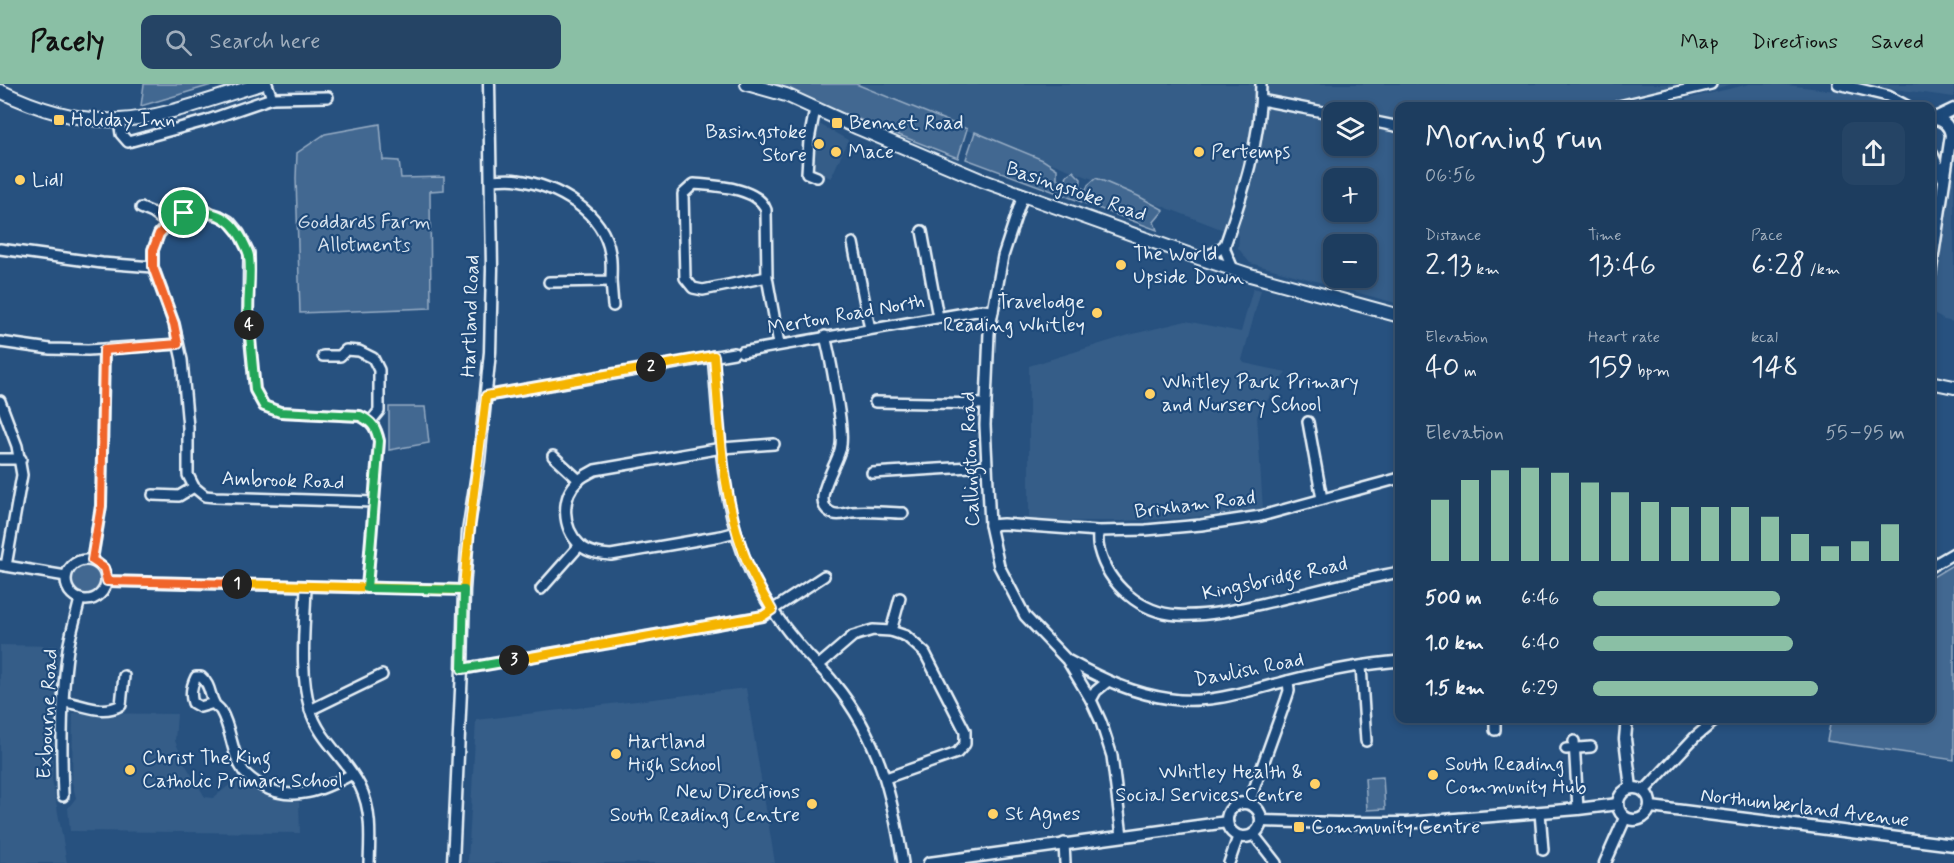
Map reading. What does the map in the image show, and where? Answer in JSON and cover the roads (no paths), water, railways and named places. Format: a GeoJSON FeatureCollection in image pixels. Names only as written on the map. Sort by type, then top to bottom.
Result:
{"type":"FeatureCollection","features":[{"type":"Feature","properties":{"kind":"main road"},"geometry":{"type":"LineString","coordinates":[[0,84],[21,102]]}},
{"type":"Feature","properties":{"kind":"main road"},"geometry":{"type":"LineString","coordinates":[[0,92],[21,102],[61,114],[119,120],[177,109],[261,84]]}},
{"type":"Feature","properties":{"kind":"main road","name":"Basingstoke Road"},"geometry":{"type":"LineString","coordinates":[[747,84],[786,95],[981,180],[1199,258],[1395,315]]}},
{"type":"Feature","properties":{"kind":"main road"},"geometry":{"type":"LineString","coordinates":[[1935,382],[1954,387]]}},
{"type":"Feature","properties":{"kind":"street"},"geometry":{"type":"LineString","coordinates":[[267,84],[272,98]]}},
{"type":"Feature","properties":{"kind":"street","name":"Hartland Road"},"geometry":{"type":"LineString","coordinates":[[455,863],[464,590],[468,532],[479,461],[490,352],[492,269],[489,84]]}},
{"type":"Feature","properties":{"kind":"street"},"geometry":{"type":"LineString","coordinates":[[1233,269],[1225,250],[1225,244],[1248,174],[1256,136],[1261,84]]}},
{"type":"Feature","properties":{"kind":"street"},"geometry":{"type":"LineString","coordinates":[[1634,102],[1711,84]]}},
{"type":"Feature","properties":{"kind":"street"},"geometry":{"type":"LineString","coordinates":[[1838,84],[1888,96],[1899,102]]}},
{"type":"Feature","properties":{"kind":"street"},"geometry":{"type":"LineString","coordinates":[[119,120],[121,134],[128,142],[205,121],[272,98],[328,97]]}},
{"type":"Feature","properties":{"kind":"street"},"geometry":{"type":"LineString","coordinates":[[1261,100],[1323,112]]}},
{"type":"Feature","properties":{"kind":"street"},"geometry":{"type":"LineString","coordinates":[[815,109],[809,140],[807,173],[817,177]]}},
{"type":"Feature","properties":{"kind":"street"},"geometry":{"type":"LineString","coordinates":[[1935,117],[1954,109]]}},
{"type":"Feature","properties":{"kind":"street"},"geometry":{"type":"LineString","coordinates":[[1935,119],[1946,124],[1951,135],[1935,240]]}},
{"type":"Feature","properties":{"kind":"street"},"geometry":{"type":"LineString","coordinates":[[1377,122],[1395,126]]}},
{"type":"Feature","properties":{"kind":"street"},"geometry":{"type":"LineString","coordinates":[[1935,153],[1941,152],[1951,135]]}},
{"type":"Feature","properties":{"kind":"street"},"geometry":{"type":"LineString","coordinates":[[1935,161],[1944,178]]}},
{"type":"Feature","properties":{"kind":"street"},"geometry":{"type":"LineString","coordinates":[[490,180],[516,179],[544,185],[568,197],[587,212],[600,227],[610,252],[613,306]]}},
{"type":"Feature","properties":{"kind":"street"},"geometry":{"type":"LineString","coordinates":[[767,277],[703,290],[693,288],[685,278],[683,194],[694,184],[725,186],[757,196],[764,205],[767,277],[779,344]]}},
{"type":"Feature","properties":{"kind":"street","name":"Callington Road"},"geometry":{"type":"LineString","coordinates":[[1023,195],[1003,256],[989,333],[985,404],[990,525],[999,566],[1025,616],[1067,660],[1091,700],[1101,722],[1112,756],[1122,836]]}},
{"type":"Feature","properties":{"kind":"street"},"geometry":{"type":"LineString","coordinates":[[141,208],[153,213],[168,224],[184,213],[204,211],[229,221],[239,233],[249,254],[248,319],[255,390],[264,406],[280,412],[360,416],[371,421],[379,441],[367,588]]}},
{"type":"Feature","properties":{"kind":"street","name":"Ambrook Road"},"geometry":{"type":"LineString","coordinates":[[168,224],[159,234],[153,250],[153,267],[174,324],[182,360],[187,418],[188,475],[194,487],[205,496],[215,497],[374,502]]}},
{"type":"Feature","properties":{"kind":"street"},"geometry":{"type":"LineString","coordinates":[[922,231],[938,317]]}},
{"type":"Feature","properties":{"kind":"street"},"geometry":{"type":"LineString","coordinates":[[853,243],[870,329]]}},
{"type":"Feature","properties":{"kind":"street"},"geometry":{"type":"LineString","coordinates":[[1199,258],[1214,252],[1225,244]]}},
{"type":"Feature","properties":{"kind":"street"},"geometry":{"type":"LineString","coordinates":[[0,249],[102,263],[153,267]]}},
{"type":"Feature","properties":{"kind":"street"},"geometry":{"type":"LineString","coordinates":[[549,282],[611,281]]}},
{"type":"Feature","properties":{"kind":"street","name":"Merton Road North"},"geometry":{"type":"LineString","coordinates":[[486,396],[938,317],[982,310],[993,311]]}},
{"type":"Feature","properties":{"kind":"street"},"geometry":{"type":"LineString","coordinates":[[825,336],[835,375],[842,439],[834,468],[823,491],[824,507],[831,514],[903,513]]}},
{"type":"Feature","properties":{"kind":"street"},"geometry":{"type":"LineString","coordinates":[[0,342],[50,349],[104,350],[178,344]]}},
{"type":"Feature","properties":{"kind":"street"},"geometry":{"type":"LineString","coordinates":[[92,560],[101,506],[104,350]]}},
{"type":"Feature","properties":{"kind":"street"},"geometry":{"type":"LineString","coordinates":[[323,356],[340,356],[346,350],[359,351],[373,358],[379,370],[379,411],[371,421]]}},
{"type":"Feature","properties":{"kind":"street"},"geometry":{"type":"LineString","coordinates":[[714,356],[726,489],[736,532],[750,571],[772,610],[798,644],[834,682],[859,717],[886,778],[896,818],[903,863]]}},
{"type":"Feature","properties":{"kind":"street"},"geometry":{"type":"LineString","coordinates":[[0,401],[21,459],[22,475],[3,566],[66,576]]}},
{"type":"Feature","properties":{"kind":"street"},"geometry":{"type":"LineString","coordinates":[[875,402],[985,404]]}},
{"type":"Feature","properties":{"kind":"street"},"geometry":{"type":"LineString","coordinates":[[1308,422],[1322,499]]}},
{"type":"Feature","properties":{"kind":"street"},"geometry":{"type":"LineString","coordinates":[[736,532],[611,555],[595,554],[580,546],[569,529],[565,510],[569,493],[579,480],[595,470],[722,448],[774,444]]}},
{"type":"Feature","properties":{"kind":"street"},"geometry":{"type":"LineString","coordinates":[[553,456],[579,480]]}},
{"type":"Feature","properties":{"kind":"street"},"geometry":{"type":"LineString","coordinates":[[0,459],[21,459]]}},
{"type":"Feature","properties":{"kind":"street"},"geometry":{"type":"LineString","coordinates":[[872,473],[986,466]]}},
{"type":"Feature","properties":{"kind":"street","name":"Brixham Road"},"geometry":{"type":"LineString","coordinates":[[990,525],[1098,531],[1202,525],[1261,516],[1395,479]]}},
{"type":"Feature","properties":{"kind":"street","name":"Ambrook Road"},"geometry":{"type":"LineString","coordinates":[[153,495],[179,496],[194,487]]}},
{"type":"Feature","properties":{"kind":"street"},"geometry":{"type":"LineString","coordinates":[[888,524],[889,513]]}},
{"type":"Feature","properties":{"kind":"street","name":"Kingsbridge Road"},"geometry":{"type":"LineString","coordinates":[[1098,531],[1098,548],[1110,577],[1129,596],[1151,609],[1178,615],[1249,607],[1395,573]]}},
{"type":"Feature","properties":{"kind":"street"},"geometry":{"type":"LineString","coordinates":[[541,589],[580,546]]}},
{"type":"Feature","properties":{"kind":"street"},"geometry":{"type":"LineString","coordinates":[[1935,564],[1954,553]]}},
{"type":"Feature","properties":{"kind":"street"},"geometry":{"type":"LineString","coordinates":[[85,559],[92,560],[104,568],[107,581],[103,593],[86,600],[70,592],[66,576],[73,564],[85,559]]}},
{"type":"Feature","properties":{"kind":"street"},"geometry":{"type":"LineString","coordinates":[[462,669],[763,616],[824,576]]}},
{"type":"Feature","properties":{"kind":"street"},"geometry":{"type":"LineString","coordinates":[[107,581],[464,590]]}},
{"type":"Feature","properties":{"kind":"street"},"geometry":{"type":"LineString","coordinates":[[306,586],[304,680],[310,710],[320,732],[361,787],[369,815],[369,863]]}},
{"type":"Feature","properties":{"kind":"street"},"geometry":{"type":"LineString","coordinates":[[891,631],[900,598]]}},
{"type":"Feature","properties":{"kind":"street","name":"Exbourne Road"},"geometry":{"type":"LineString","coordinates":[[63,796],[64,702],[69,647],[80,599]]}},
{"type":"Feature","properties":{"kind":"street"},"geometry":{"type":"LineString","coordinates":[[818,666],[853,636],[873,630],[891,631],[906,636],[925,653],[966,731],[964,744],[957,753],[886,778]]}},
{"type":"Feature","properties":{"kind":"street","name":"Dawlish Road"},"geometry":{"type":"LineString","coordinates":[[1067,660],[1107,682],[1136,692],[1173,700],[1212,699],[1361,666],[1395,663]]}},
{"type":"Feature","properties":{"kind":"street"},"geometry":{"type":"LineString","coordinates":[[1361,666],[1366,741]]}},
{"type":"Feature","properties":{"kind":"street"},"geometry":{"type":"LineString","coordinates":[[310,710],[382,675]]}},
{"type":"Feature","properties":{"kind":"street"},"geometry":{"type":"LineString","coordinates":[[64,702],[75,703],[85,708],[114,709],[121,705],[124,676]]}},
{"type":"Feature","properties":{"kind":"street"},"geometry":{"type":"LineString","coordinates":[[1249,803],[1287,700],[1288,681]]}},
{"type":"Feature","properties":{"kind":"street"},"geometry":{"type":"LineString","coordinates":[[1091,700],[1096,691],[1107,682]]}},
{"type":"Feature","properties":{"kind":"street"},"geometry":{"type":"LineString","coordinates":[[214,703],[222,712],[235,753],[244,771],[255,782],[271,791],[284,794],[309,794],[332,786],[352,774]]}},
{"type":"Feature","properties":{"kind":"street"},"geometry":{"type":"LineString","coordinates":[[1495,723],[1495,730]]}},
{"type":"Feature","properties":{"kind":"street"},"geometry":{"type":"LineString","coordinates":[[1627,723],[1625,739],[1631,788]]}},
{"type":"Feature","properties":{"kind":"street"},"geometry":{"type":"LineString","coordinates":[[1644,791],[1695,737],[1712,723]]}},
{"type":"Feature","properties":{"kind":"street"},"geometry":{"type":"LineString","coordinates":[[1578,809],[1572,746],[1591,747]]}},
{"type":"Feature","properties":{"kind":"street"},"geometry":{"type":"LineString","coordinates":[[1564,776],[1575,777]]}},
{"type":"Feature","properties":{"kind":"street"},"geometry":{"type":"LineString","coordinates":[[1631,788],[1644,791],[1649,798],[1651,807],[1641,820],[1630,820],[1621,814],[1618,804],[1622,794],[1631,788]]}},
{"type":"Feature","properties":{"kind":"street"},"geometry":{"type":"LineString","coordinates":[[1249,803],[1258,810],[1262,821],[1254,835],[1246,838],[1238,837],[1230,831],[1227,822],[1229,811],[1238,804],[1249,803]]}},
{"type":"Feature","properties":{"kind":"street"},"geometry":{"type":"LineString","coordinates":[[1262,821],[1346,824],[1406,823],[1618,804]]}},
{"type":"Feature","properties":{"kind":"street","name":"Northumberland Avenue"},"geometry":{"type":"LineString","coordinates":[[1651,807],[1954,845]]}},
{"type":"Feature","properties":{"kind":"street"},"geometry":{"type":"LineString","coordinates":[[1540,812],[1543,850]]}},
{"type":"Feature","properties":{"kind":"street"},"geometry":{"type":"LineString","coordinates":[[1605,863],[1625,818]]}},
{"type":"Feature","properties":{"kind":"street"},"geometry":{"type":"LineString","coordinates":[[929,863],[1227,822]]}},
{"type":"Feature","properties":{"kind":"street"},"geometry":{"type":"LineString","coordinates":[[1254,835],[1276,863]]}},
{"type":"Feature","properties":{"kind":"street"},"geometry":{"type":"LineString","coordinates":[[1229,863],[1238,837]]}},
{"type":"Feature","properties":{"kind":"street"},"geometry":{"type":"LineString","coordinates":[[1064,843],[1065,863]]}},
{"type":"Feature","properties":{"kind":"place","name":"Holiday Inn"},"geometry":{"type":"Point","coordinates":[59,120]}},
{"type":"Feature","properties":{"kind":"place","name":"Bennet Road"},"geometry":{"type":"Point","coordinates":[837,123]}},
{"type":"Feature","properties":{"kind":"place","name":"Basingstoke Store"},"geometry":{"type":"Point","coordinates":[819,144]}},
{"type":"Feature","properties":{"kind":"place","name":"Mace"},"geometry":{"type":"Point","coordinates":[836,152]}},
{"type":"Feature","properties":{"kind":"place","name":"Pertemps"},"geometry":{"type":"Point","coordinates":[1199,152]}},
{"type":"Feature","properties":{"kind":"place","name":"Lidl"},"geometry":{"type":"Point","coordinates":[20,180]}},
{"type":"Feature","properties":{"kind":"place","name":"The World Upside Down"},"geometry":{"type":"Point","coordinates":[1121,265]}},
{"type":"Feature","properties":{"kind":"place","name":"Travelodge Reading Whitley"},"geometry":{"type":"Point","coordinates":[1097,313]}},
{"type":"Feature","properties":{"kind":"place","name":"Whitley Park Primary and Nursery School"},"geometry":{"type":"Point","coordinates":[1150,394]}},
{"type":"Feature","properties":{"kind":"place","name":"Hartland High School"},"geometry":{"type":"Point","coordinates":[616,754]}},
{"type":"Feature","properties":{"kind":"place","name":"Christ The King Catholic Primary School"},"geometry":{"type":"Point","coordinates":[130,770]}},
{"type":"Feature","properties":{"kind":"place","name":"South Reading Community Hub"},"geometry":{"type":"Point","coordinates":[1433,775]}},
{"type":"Feature","properties":{"kind":"place","name":"Whitley Health & Social Services Centre"},"geometry":{"type":"Point","coordinates":[1315,784]}},
{"type":"Feature","properties":{"kind":"place","name":"New Directions South Reading Centre"},"geometry":{"type":"Point","coordinates":[812,804]}},
{"type":"Feature","properties":{"kind":"place","name":"St Agnes"},"geometry":{"type":"Point","coordinates":[993,814]}},
{"type":"Feature","properties":{"kind":"place","name":"Community Centre"},"geometry":{"type":"Point","coordinates":[1299,827]}},
{"type":"Feature","properties":{"kind":"park label","name":"Goddards Farm Allotments"},"geometry":{"type":"Point","coordinates":[364,234]}}]}
